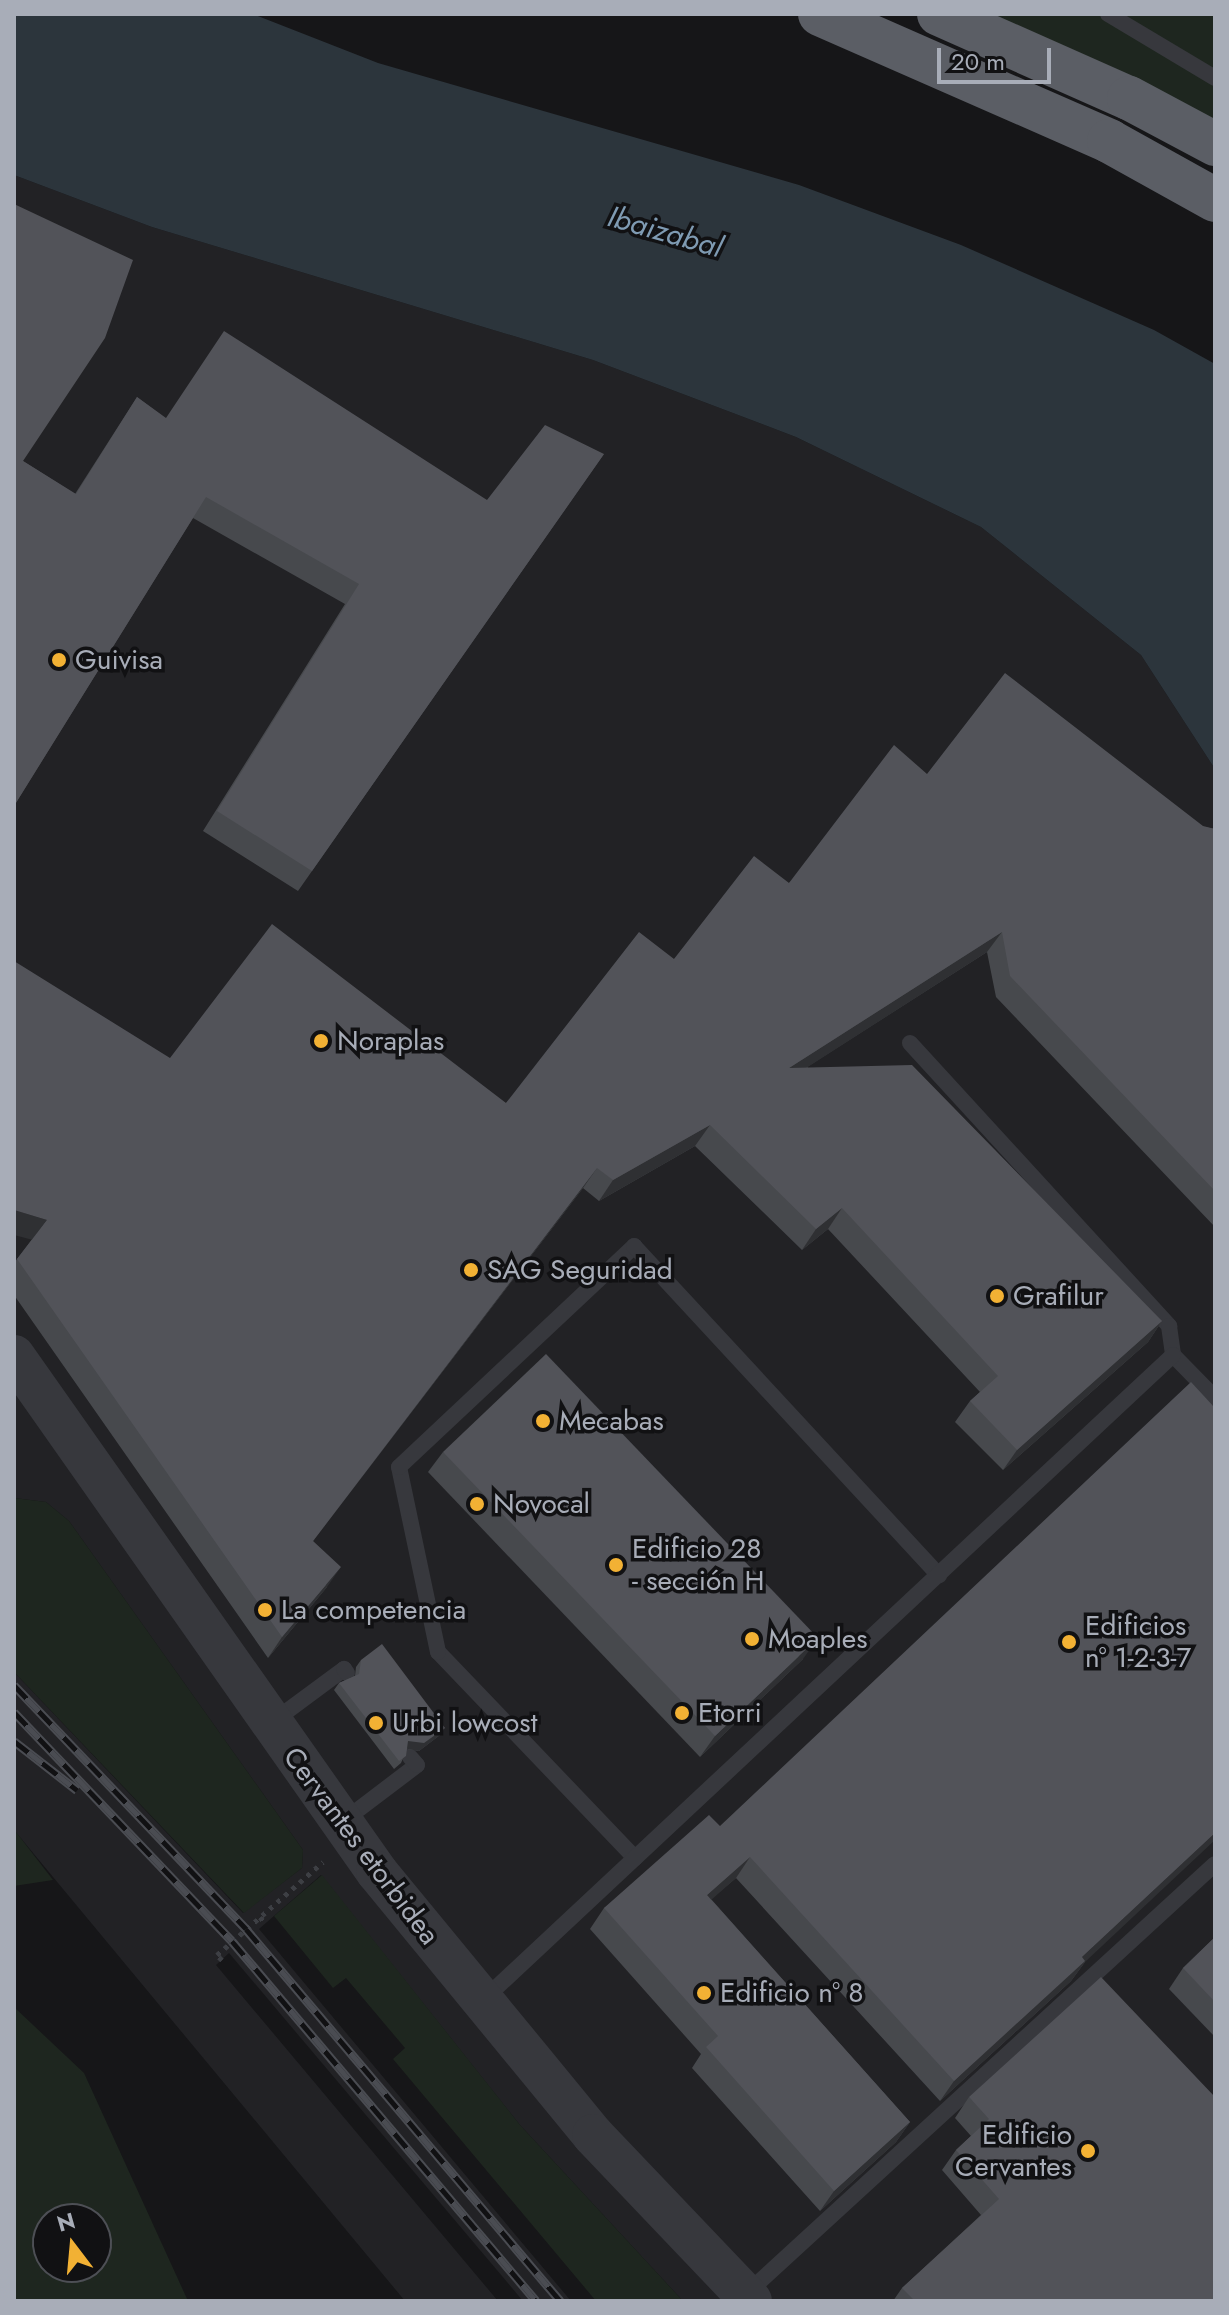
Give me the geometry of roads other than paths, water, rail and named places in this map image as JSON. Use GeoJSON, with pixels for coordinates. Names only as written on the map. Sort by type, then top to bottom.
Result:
{"type":"FeatureCollection","features":[{"type":"Feature","properties":{"kind":"highway"},"geometry":{"type":"LineString","coordinates":[[820,14],[1109,141],[1215,200]]}},
{"type":"Feature","properties":{"kind":"highway"},"geometry":{"type":"LineString","coordinates":[[939,14],[1129,98],[1215,144]]}},
{"type":"Feature","properties":{"kind":"street","name":"Cervantes etorbidea"},"geometry":{"type":"LineString","coordinates":[[14,1356],[346,1830],[481,2002],[593,2135],[748,2298]]}},
{"type":"Feature","properties":{"kind":"lane"},"geometry":{"type":"LineString","coordinates":[[1108,14],[1215,78]]}},
{"type":"Feature","properties":{"kind":"lane"},"geometry":{"type":"LineString","coordinates":[[910,1043],[1169,1326],[1173,1355],[1215,1398]]}},
{"type":"Feature","properties":{"kind":"lane"},"geometry":{"type":"LineString","coordinates":[[635,1858],[438,1652],[399,1467],[634,1246],[939,1575]]}},
{"type":"Feature","properties":{"kind":"lane"},"geometry":{"type":"LineString","coordinates":[[481,2002],[1173,1355]]}},
{"type":"Feature","properties":{"kind":"lane"},"geometry":{"type":"LineString","coordinates":[[270,1724],[346,1671]]}},
{"type":"Feature","properties":{"kind":"lane"},"geometry":{"type":"LineString","coordinates":[[346,1830],[417,1765],[410,1757]]}},
{"type":"Feature","properties":{"kind":"lane"},"geometry":{"type":"LineString","coordinates":[[748,2298],[1215,1864]]}},
{"type":"Feature","properties":{"kind":"water","name":"Ibaizabal"},"geometry":{"type":"Polygon","coordinates":[[[14,14],[253,14],[378,63],[799,185],[961,245],[1154,330],[1215,364],[1215,769],[1141,655],[981,527],[796,437],[593,360],[152,227],[14,175],[14,14]]]}},
{"type":"Feature","properties":{"kind":"railway"},"geometry":{"type":"LineString","coordinates":[[14,1685],[246,1929],[560,2301]]}},
{"type":"Feature","properties":{"kind":"railway"},"geometry":{"type":"LineString","coordinates":[[14,1712],[232,1941],[536,2301]]}},
{"type":"Feature","properties":{"kind":"railway"},"geometry":{"type":"LineString","coordinates":[[14,1741],[77,1790]]}},
{"type":"Feature","properties":{"kind":"place","name":"Guivisa"},"geometry":{"type":"Point","coordinates":[59,660]}},
{"type":"Feature","properties":{"kind":"place","name":"Noraplas"},"geometry":{"type":"Point","coordinates":[321,1041]}},
{"type":"Feature","properties":{"kind":"place","name":"SAG Seguridad"},"geometry":{"type":"Point","coordinates":[471,1270]}},
{"type":"Feature","properties":{"kind":"place","name":"Grafilur"},"geometry":{"type":"Point","coordinates":[997,1296]}},
{"type":"Feature","properties":{"kind":"place","name":"Mecabas"},"geometry":{"type":"Point","coordinates":[543,1421]}},
{"type":"Feature","properties":{"kind":"place","name":"Novocal"},"geometry":{"type":"Point","coordinates":[477,1504]}},
{"type":"Feature","properties":{"kind":"place","name":"Edificio 28 - sección H"},"geometry":{"type":"Point","coordinates":[616,1565]}},
{"type":"Feature","properties":{"kind":"place","name":"La competencia"},"geometry":{"type":"Point","coordinates":[265,1610]}},
{"type":"Feature","properties":{"kind":"place","name":"Moaples"},"geometry":{"type":"Point","coordinates":[752,1639]}},
{"type":"Feature","properties":{"kind":"place","name":"Edificios nº 1-2-3-7"},"geometry":{"type":"Point","coordinates":[1069,1642]}},
{"type":"Feature","properties":{"kind":"place","name":"Etorri"},"geometry":{"type":"Point","coordinates":[682,1713]}},
{"type":"Feature","properties":{"kind":"place","name":"Urbi lowcost"},"geometry":{"type":"Point","coordinates":[376,1723]}},
{"type":"Feature","properties":{"kind":"place","name":"Edificio nº 8"},"geometry":{"type":"Point","coordinates":[704,1993]}},
{"type":"Feature","properties":{"kind":"place","name":"Edificio Cervantes"},"geometry":{"type":"Point","coordinates":[1088,2151]}}]}
